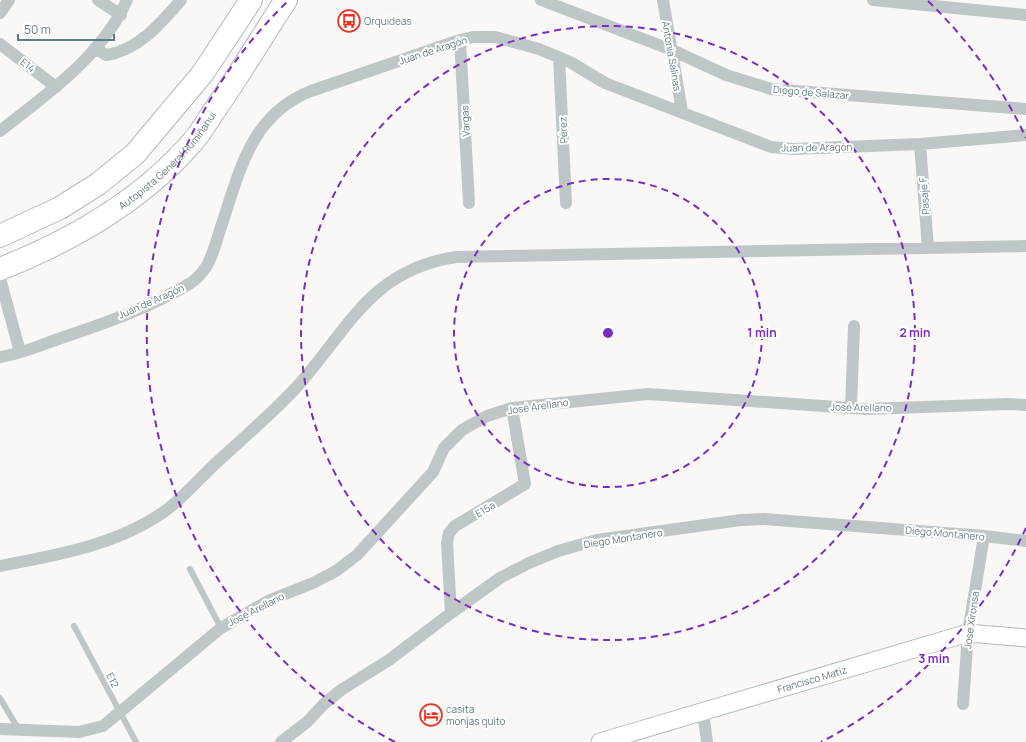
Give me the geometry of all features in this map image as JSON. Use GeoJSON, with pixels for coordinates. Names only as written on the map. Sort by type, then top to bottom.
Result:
{"type":"FeatureCollection","features":[{"type":"Feature","properties":{"kind":"highway"},"geometry":{"type":"LineString","coordinates":[[0,236],[60,208],[98,184],[135,154],[203,73],[252,0]]}},
{"type":"Feature","properties":{"kind":"highway","name":"Autopista General Rumiñahui"},"geometry":{"type":"LineString","coordinates":[[0,275],[72,237],[96,222],[128,201],[163,173],[190,146],[228,92],[286,0]]}},
{"type":"Feature","properties":{"kind":"street"},"geometry":{"type":"LineString","coordinates":[[0,13],[9,0]]}},
{"type":"Feature","properties":{"kind":"street"},"geometry":{"type":"LineString","coordinates":[[98,0],[121,14]]}},
{"type":"Feature","properties":{"kind":"street"},"geometry":{"type":"LineString","coordinates":[[0,131],[56,87],[95,48],[121,14],[127,0]]}},
{"type":"Feature","properties":{"kind":"street"},"geometry":{"type":"LineString","coordinates":[[95,48],[106,55],[120,53],[148,35],[181,0]]}},
{"type":"Feature","properties":{"kind":"street","name":"Diego de Salazar"},"geometry":{"type":"LineString","coordinates":[[541,0],[672,50],[726,75],[771,89],[1026,109]]}},
{"type":"Feature","properties":{"kind":"street","name":"Antonia Salinas"},"geometry":{"type":"LineString","coordinates":[[663,0],[682,111]]}},
{"type":"Feature","properties":{"kind":"street"},"geometry":{"type":"LineString","coordinates":[[873,0],[1026,16]]}},
{"type":"Feature","properties":{"kind":"street","name":"Juan de Aragón"},"geometry":{"type":"LineString","coordinates":[[0,357],[80,332],[144,306],[191,283],[199,276],[211,258],[233,190],[257,134],[270,116],[288,101],[310,91],[460,40],[481,37],[503,38],[559,57],[605,83],[682,111],[766,145],[781,148],[920,144],[1026,135]]}},
{"type":"Feature","properties":{"kind":"street","name":"Vargas"},"geometry":{"type":"LineString","coordinates":[[460,40],[469,203]]}},
{"type":"Feature","properties":{"kind":"street","name":"E14"},"geometry":{"type":"LineString","coordinates":[[0,44],[56,87]]}},
{"type":"Feature","properties":{"kind":"street","name":"Pérez"},"geometry":{"type":"LineString","coordinates":[[559,57],[566,203]]}},
{"type":"Feature","properties":{"kind":"street","name":"Pasaje F"},"geometry":{"type":"LineString","coordinates":[[920,144],[928,248]]}},
{"type":"Feature","properties":{"kind":"street"},"geometry":{"type":"LineString","coordinates":[[0,566],[69,552],[97,544],[128,533],[167,510],[293,391],[334,342],[354,315],[374,294],[416,266],[456,257],[1026,246]]}},
{"type":"Feature","properties":{"kind":"street"},"geometry":{"type":"LineString","coordinates":[[0,275],[20,352]]}},
{"type":"Feature","properties":{"kind":"street"},"geometry":{"type":"LineString","coordinates":[[851,408],[854,326]]}},
{"type":"Feature","properties":{"kind":"street","name":"José Arellano"},"geometry":{"type":"LineString","coordinates":[[0,729],[79,732],[103,726],[221,628],[270,600],[313,583],[336,571],[357,555],[433,472],[444,448],[462,430],[487,416],[512,408],[648,394],[851,408],[1008,404],[1026,405]]}},
{"type":"Feature","properties":{"kind":"street","name":"E15a"},"geometry":{"type":"LineString","coordinates":[[451,613],[447,543],[449,533],[455,526],[525,484],[512,408]]}},
{"type":"Feature","properties":{"kind":"street","name":"Diego Montanero"},"geometry":{"type":"LineString","coordinates":[[285,741],[341,690],[389,660],[500,578],[528,563],[558,551],[605,539],[741,520],[764,519],[984,536],[1026,541]]}},
{"type":"Feature","properties":{"kind":"street","name":"Jose Xironsa"},"geometry":{"type":"LineString","coordinates":[[963,704],[968,633],[984,536]]}},
{"type":"Feature","properties":{"kind":"street","name":"Francisco Matiz"},"geometry":{"type":"LineString","coordinates":[[600,742],[968,633],[1026,638]]}},
{"type":"Feature","properties":{"kind":"street"},"geometry":{"type":"LineString","coordinates":[[703,712],[707,742]]}},
{"type":"Feature","properties":{"kind":"lane"},"geometry":{"type":"LineString","coordinates":[[190,569],[221,628]]}},
{"type":"Feature","properties":{"kind":"lane","name":"E12"},"geometry":{"type":"LineString","coordinates":[[74,626],[119,714],[136,742]]}},
{"type":"Feature","properties":{"kind":"lane"},"geometry":{"type":"LineString","coordinates":[[0,698],[19,730]]}},
{"type":"Feature","properties":{"kind":"place","name":"Orquideas"},"geometry":{"type":"Point","coordinates":[349,21]}},
{"type":"Feature","properties":{"kind":"place","name":"casita monjas quito"},"geometry":{"type":"Point","coordinates":[431,715]}}]}
